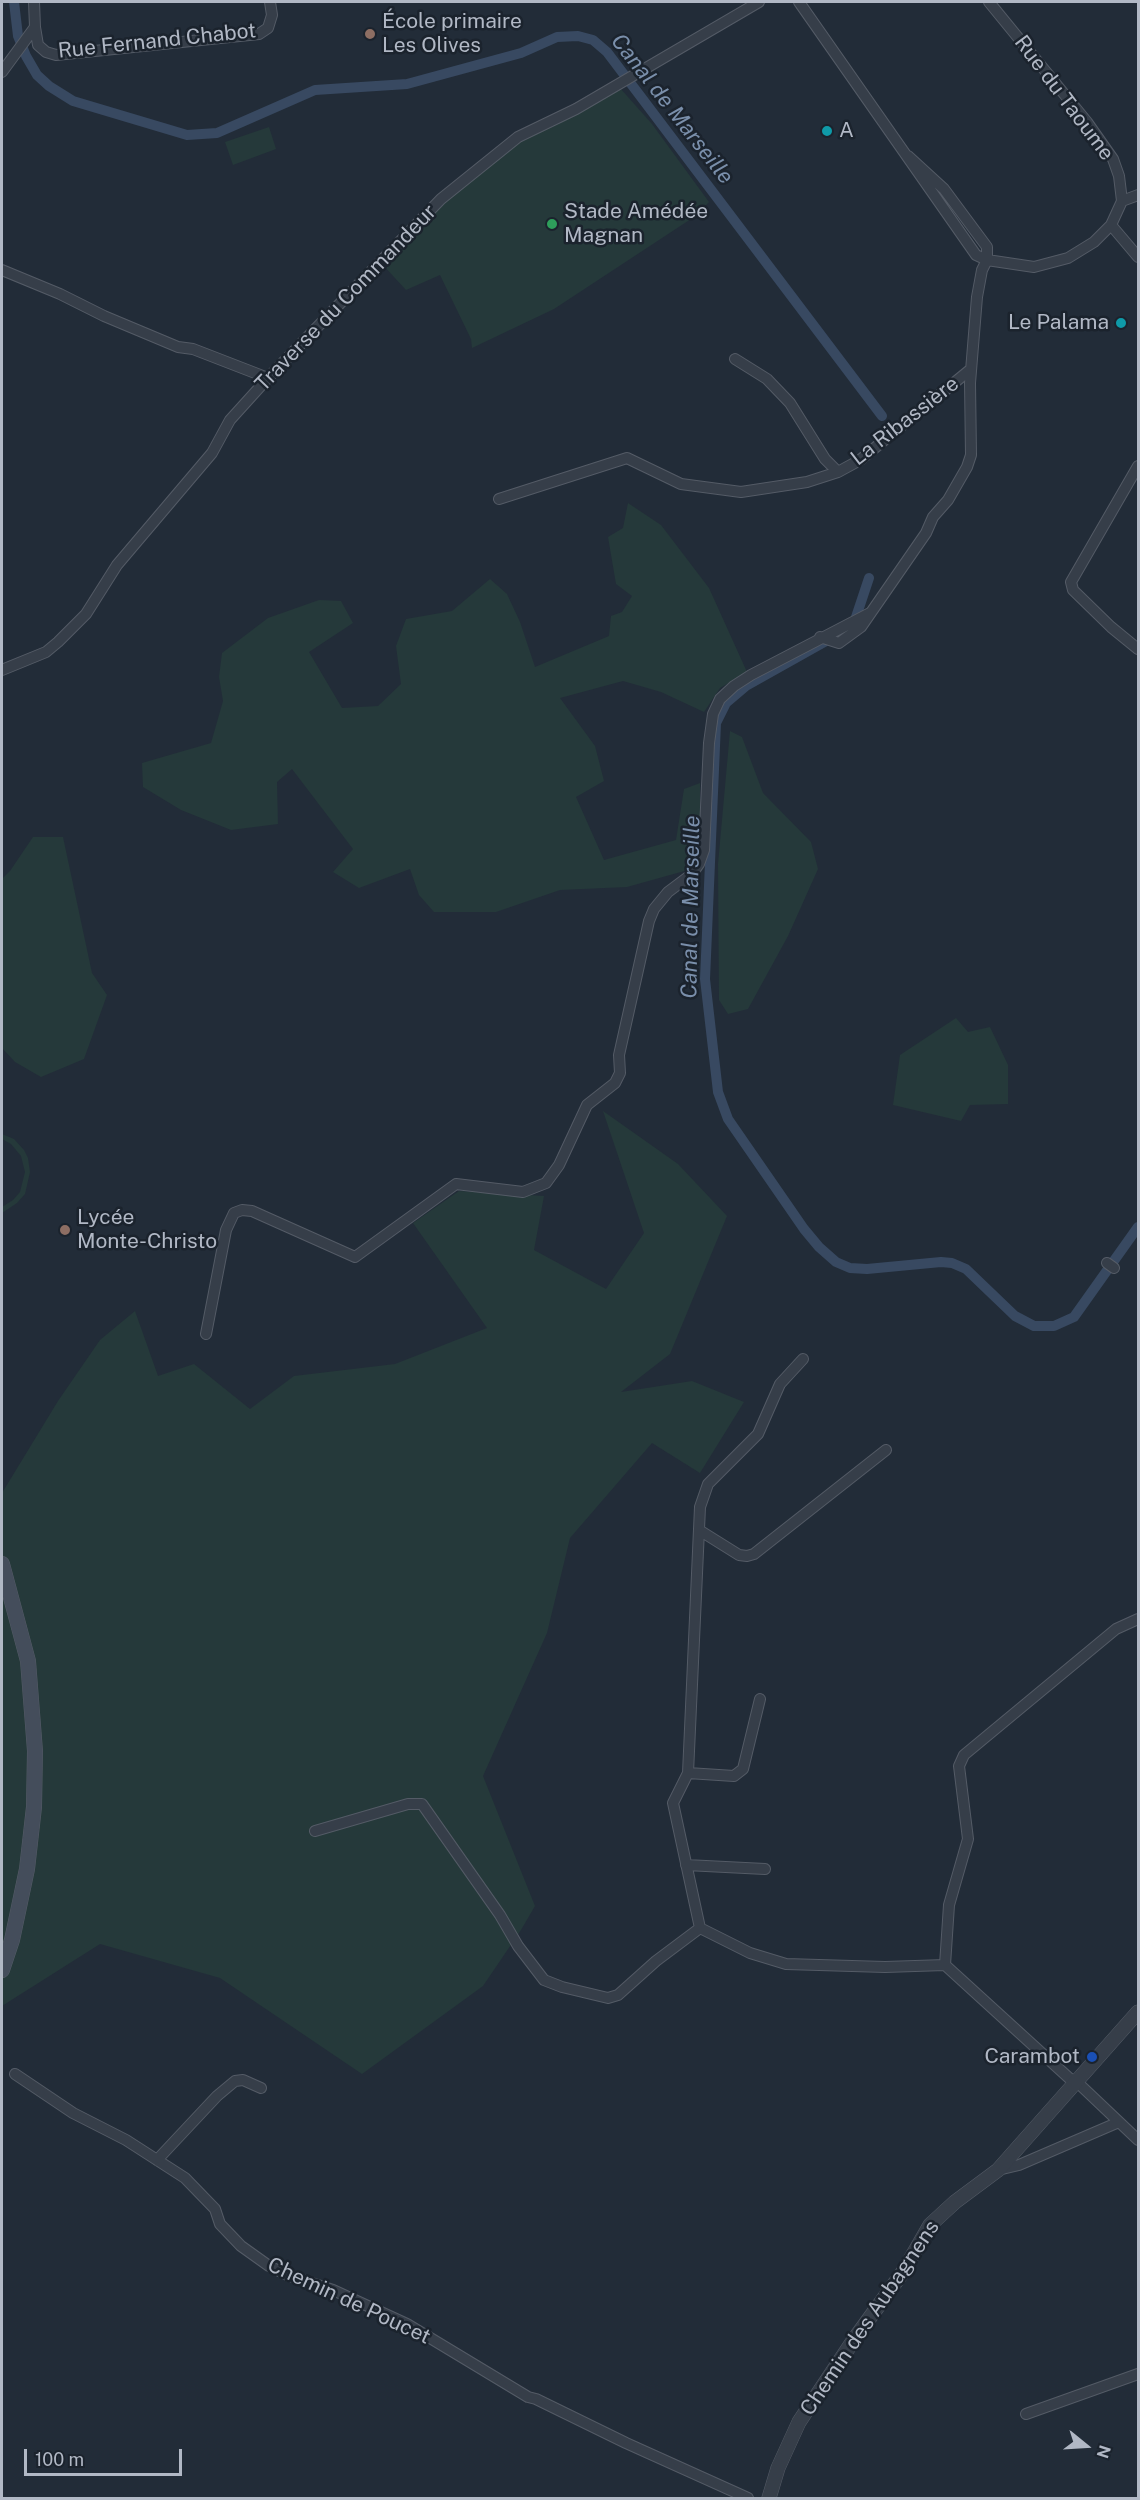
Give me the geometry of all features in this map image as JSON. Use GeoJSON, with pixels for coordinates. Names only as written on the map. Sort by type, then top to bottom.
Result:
{"type":"FeatureCollection","features":[{"type":"Feature","properties":{"kind":"main road"},"geometry":{"type":"LineString","coordinates":[[2,1564],[28,1661],[34,1751],[34,1807],[27,1869],[12,1940],[2,1970]]}},
{"type":"Feature","properties":{"kind":"street"},"geometry":{"type":"LineString","coordinates":[[2,72],[35,27],[34,2]]}},
{"type":"Feature","properties":{"kind":"street","name":"Rue Fernand Chabot"},"geometry":{"type":"LineString","coordinates":[[35,27],[38,45],[46,52],[56,55],[259,34],[268,28],[272,15],[270,2]]}},
{"type":"Feature","properties":{"kind":"street","name":"Traverse du Commandeur"},"geometry":{"type":"LineString","coordinates":[[2,670],[46,652],[86,614],[117,565],[202,465],[231,420],[268,378],[441,199],[518,137],[576,109],[759,2]]}},
{"type":"Feature","properties":{"kind":"street"},"geometry":{"type":"LineString","coordinates":[[799,2],[976,255],[987,260],[1034,267],[1068,258],[1094,242],[1111,225],[1122,201],[1138,195]]}},
{"type":"Feature","properties":{"kind":"street","name":"Rue du Taoume"},"geometry":{"type":"LineString","coordinates":[[989,2],[1087,122],[1108,152],[1119,176],[1122,201]]}},
{"type":"Feature","properties":{"kind":"street"},"geometry":{"type":"LineString","coordinates":[[1111,225],[1138,256]]}},
{"type":"Feature","properties":{"kind":"street"},"geometry":{"type":"LineString","coordinates":[[828,640],[839,643],[855,633],[862,617],[926,533],[933,517],[948,500],[967,467],[970,455],[971,369],[977,297],[982,270],[987,260]]}},
{"type":"Feature","properties":{"kind":"street"},"geometry":{"type":"LineString","coordinates":[[2,270],[157,338],[268,378]]}},
{"type":"Feature","properties":{"kind":"street","name":"La Ribassière"},"geometry":{"type":"LineString","coordinates":[[735,358],[767,379],[790,403],[825,459],[838,472]]}},
{"type":"Feature","properties":{"kind":"street","name":"La Ribassière"},"geometry":{"type":"LineString","coordinates":[[499,499],[627,458],[681,484],[741,492],[807,482],[838,472],[861,460],[971,369]]}},
{"type":"Feature","properties":{"kind":"street"},"geometry":{"type":"LineString","coordinates":[[1138,466],[1071,582],[1072,590],[1138,649]]}},
{"type":"Feature","properties":{"kind":"street"},"geometry":{"type":"LineString","coordinates":[[206,1334],[226,1230],[234,1213],[242,1210],[252,1211],[355,1257],[456,1184],[523,1192],[546,1183],[559,1165],[587,1105],[615,1083],[620,1073],[619,1055],[654,909],[668,892],[692,874],[702,857],[709,742],[713,714],[720,699],[734,686],[828,640],[862,617]]}},
{"type":"Feature","properties":{"kind":"street"},"geometry":{"type":"LineString","coordinates":[[700,1928],[673,1803],[688,1773],[699,1530],[703,1496],[708,1484],[758,1434],[780,1384],[803,1359]]}},
{"type":"Feature","properties":{"kind":"street"},"geometry":{"type":"LineString","coordinates":[[699,1530],[739,1555],[754,1554],[886,1450]]}},
{"type":"Feature","properties":{"kind":"street"},"geometry":{"type":"LineString","coordinates":[[945,1965],[949,1905],[968,1839],[959,1766],[964,1755],[1116,1629],[1138,1619]]}},
{"type":"Feature","properties":{"kind":"street"},"geometry":{"type":"LineString","coordinates":[[688,1773],[734,1776],[743,1769],[760,1699]]}},
{"type":"Feature","properties":{"kind":"street"},"geometry":{"type":"LineString","coordinates":[[315,1831],[408,1804],[422,1804],[487,1896],[524,1955],[544,1980],[562,1987],[613,1998],[656,1961],[700,1928]]}},
{"type":"Feature","properties":{"kind":"street"},"geometry":{"type":"LineString","coordinates":[[686,1865],[765,1869]]}},
{"type":"Feature","properties":{"kind":"street"},"geometry":{"type":"LineString","coordinates":[[700,1928],[750,1953],[786,1964],[885,1967],[945,1965],[1069,2078],[1077,2082],[1138,2140]]}},
{"type":"Feature","properties":{"kind":"street","name":"Chemin des Aubagnens"},"geometry":{"type":"LineString","coordinates":[[769,2499],[778,2468],[799,2422],[855,2338],[903,2272],[930,2224],[998,2170],[1138,2012]]}},
{"type":"Feature","properties":{"kind":"street","name":"Chemin de Poucet"},"geometry":{"type":"LineString","coordinates":[[15,2074],[73,2113],[126,2140],[185,2178],[215,2209],[220,2224],[241,2246],[269,2266],[286,2275],[333,2290],[406,2324],[528,2397],[748,2499]]}},
{"type":"Feature","properties":{"kind":"street"},"geometry":{"type":"LineString","coordinates":[[157,2160],[217,2096],[235,2081],[243,2080],[261,2088]]}},
{"type":"Feature","properties":{"kind":"street"},"geometry":{"type":"LineString","coordinates":[[998,2170],[1019,2165],[1119,2122]]}},
{"type":"Feature","properties":{"kind":"street"},"geometry":{"type":"LineString","coordinates":[[1026,2414],[1138,2374]]}},
{"type":"Feature","properties":{"kind":"green space","name":"Stade Amédée Magnan"},"geometry":{"type":"Polygon","coordinates":[[[620,88],[652,124],[709,202],[694,217],[554,309],[472,348],[471,339],[440,275],[406,290],[382,264],[413,230],[495,160],[524,139],[620,88]]]}},
{"type":"Feature","properties":{"kind":"green space"},"geometry":{"type":"Polygon","coordinates":[[[269,127],[276,149],[233,165],[225,142],[269,127]]]}},
{"type":"Feature","properties":{"kind":"green space"},"geometry":{"type":"Polygon","coordinates":[[[628,503],[661,525],[709,588],[747,672],[720,688],[704,712],[661,692],[623,681],[560,698],[595,746],[604,781],[576,797],[604,860],[676,840],[684,789],[700,783],[700,846],[696,860],[688,870],[627,887],[560,890],[496,912],[434,912],[419,895],[410,869],[359,888],[333,872],[353,849],[292,769],[277,782],[278,824],[231,830],[181,810],[143,787],[142,763],[211,743],[223,701],[219,677],[222,653],[268,618],[319,600],[341,601],[353,623],[309,652],[342,708],[378,706],[401,684],[396,646],[406,619],[452,611],[490,579],[507,594],[520,622],[535,667],[609,636],[611,616],[622,612],[632,596],[616,584],[608,537],[623,528],[628,503]]]}},
{"type":"Feature","properties":{"kind":"green space"},"geometry":{"type":"Polygon","coordinates":[[[730,731],[742,737],[763,793],[811,842],[818,869],[788,936],[748,1009],[728,1014],[719,1000],[718,864],[730,731]]]}},
{"type":"Feature","properties":{"kind":"green space"},"geometry":{"type":"Polygon","coordinates":[[[33,837],[63,837],[92,973],[107,995],[84,1059],[41,1077],[15,1062],[2,1048],[2,879],[33,837]]]}},
{"type":"Feature","properties":{"kind":"green space"},"geometry":{"type":"Polygon","coordinates":[[[956,1018],[968,1032],[990,1027],[1008,1065],[1008,1104],[970,1105],[961,1121],[893,1105],[900,1055],[956,1018]]]}},
{"type":"Feature","properties":{"kind":"green space"},"geometry":{"type":"Polygon","coordinates":[[[603,1111],[678,1164],[727,1216],[670,1354],[621,1392],[692,1381],[744,1402],[700,1473],[652,1443],[570,1538],[547,1633],[483,1776],[535,1906],[521,1930],[483,1986],[362,2074],[220,1978],[100,1944],[2,2006],[2,1493],[58,1401],[100,1340],[135,1311],[158,1376],[194,1364],[250,1409],[294,1376],[395,1364],[487,1328],[413,1223],[459,1191],[544,1196],[534,1250],[606,1289],[644,1233],[603,1111]]]}},
{"type":"Feature","properties":{"kind":"green space"},"geometry":{"type":"Polygon","coordinates":[[[2,1134],[14,1139],[24,1150],[30,1172],[25,1194],[17,1203],[2,1213],[2,1207],[20,1192],[25,1172],[21,1156],[11,1144],[2,1139],[2,1134]]]}},
{"type":"Feature","properties":{"kind":"waterway","name":"Canal de Marseille"},"geometry":{"type":"LineString","coordinates":[[14,2],[18,36],[26,56],[37,75],[49,86],[73,101],[187,135],[217,133],[315,90],[407,84],[521,53],[557,37],[578,36],[593,40],[607,52],[882,416]]}},
{"type":"Feature","properties":{"kind":"waterway","name":"Canal de Marseille"},"geometry":{"type":"LineString","coordinates":[[869,578],[853,626],[746,686],[726,703],[716,723],[705,979],[718,1092],[728,1119],[804,1229],[836,1262],[850,1268],[867,1269],[952,1263],[966,1269],[1015,1316],[1034,1326],[1054,1326],[1074,1317],[1138,1227]]}},
{"type":"Feature","properties":{"kind":"place","name":"École primaire Les Olives"},"geometry":{"type":"Point","coordinates":[370,34]}},
{"type":"Feature","properties":{"kind":"place","name":"A"},"geometry":{"type":"Point","coordinates":[827,131]}},
{"type":"Feature","properties":{"kind":"place","name":"Stade Amédée Magnan"},"geometry":{"type":"Point","coordinates":[552,224]}},
{"type":"Feature","properties":{"kind":"place","name":"Le Palama"},"geometry":{"type":"Point","coordinates":[1121,323]}},
{"type":"Feature","properties":{"kind":"place","name":"Lycée Monte-Christo"},"geometry":{"type":"Point","coordinates":[65,1230]}},
{"type":"Feature","properties":{"kind":"place","name":"Carambot"},"geometry":{"type":"Point","coordinates":[1092,2057]}}]}
